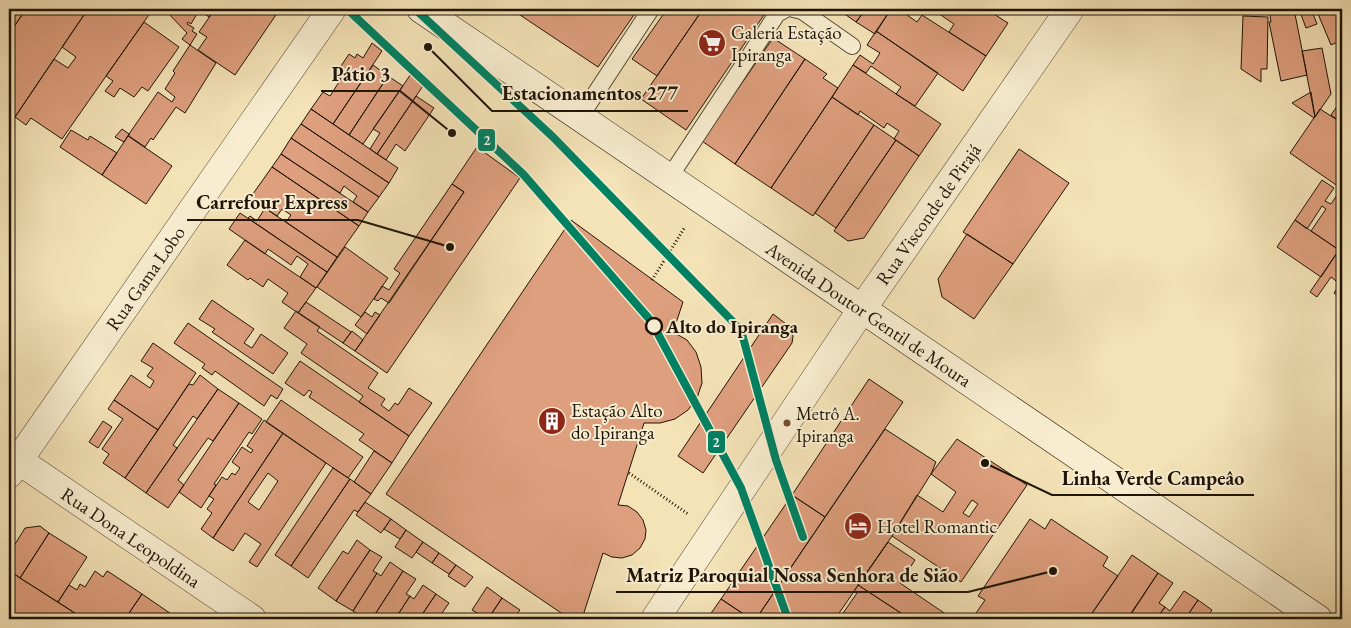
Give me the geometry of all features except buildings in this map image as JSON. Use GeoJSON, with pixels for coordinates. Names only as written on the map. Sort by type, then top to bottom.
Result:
{"type":"FeatureCollection","features":[{"type":"Feature","properties":{"kind":"street","name":"Rua Gama Lobo"},"geometry":{"type":"LineString","coordinates":[[12,463],[332,9]]}},
{"type":"Feature","properties":{"kind":"street","name":"Avenida Doutor Gentil de Moura"},"geometry":{"type":"LineString","coordinates":[[421,9],[1318,619]]}},
{"type":"Feature","properties":{"kind":"street","name":"Rua Visconde de Pirajá"},"geometry":{"type":"LineString","coordinates":[[655,619],[862,309],[1070,9]]}},
{"type":"Feature","properties":{"kind":"street","name":"Rua Dona Leopoldina"},"geometry":{"type":"LineString","coordinates":[[12,463],[252,619]]}},
{"type":"Feature","properties":{"kind":"lane"},"geometry":{"type":"LineString","coordinates":[[580,117],[651,9]]}},
{"type":"Feature","properties":{"kind":"lane"},"geometry":{"type":"LineString","coordinates":[[669,178],[776,14],[786,9]]}},
{"type":"Feature","properties":{"kind":"lane"},"geometry":{"type":"LineString","coordinates":[[793,9],[802,11],[852,46]]}},
{"type":"Feature","properties":{"kind":"path"},"geometry":{"type":"LineString","coordinates":[[652,280],[702,200]]}},
{"type":"Feature","properties":{"kind":"path"},"geometry":{"type":"LineString","coordinates":[[629,474],[714,532]]}},
{"type":"Feature","properties":{"kind":"transit line","name":"2"},"geometry":{"type":"LineString","coordinates":[[347,9],[523,174],[651,321],[741,488],[788,619]]}},
{"type":"Feature","properties":{"kind":"transit line","name":"2"},"geometry":{"type":"LineString","coordinates":[[415,9],[553,137],[741,330],[776,460],[803,537]]}},
{"type":"Feature","properties":{"kind":"place","name":"Galeria Estação Ipiranga"},"geometry":{"type":"Point","coordinates":[712,43]}},
{"type":"Feature","properties":{"kind":"place","name":"Estacionamentos 277"},"geometry":{"type":"Point","coordinates":[428,47]}},
{"type":"Feature","properties":{"kind":"place","name":"Pátio 3"},"geometry":{"type":"Point","coordinates":[452,133]}},
{"type":"Feature","properties":{"kind":"place","name":"Carrefour Express"},"geometry":{"type":"Point","coordinates":[450,247]}},
{"type":"Feature","properties":{"kind":"place","name":"Alto do Ipiranga"},"geometry":{"type":"Point","coordinates":[654,326]}},
{"type":"Feature","properties":{"kind":"place","name":"Estação Alto do Ipiranga"},"geometry":{"type":"Point","coordinates":[552,421]}},
{"type":"Feature","properties":{"kind":"place","name":"Metrô A. Ipiranga"},"geometry":{"type":"Point","coordinates":[787,423]}},
{"type":"Feature","properties":{"kind":"place","name":"Linha Verde Campeâo"},"geometry":{"type":"Point","coordinates":[985,463]}},
{"type":"Feature","properties":{"kind":"place","name":"Hotel Romantic"},"geometry":{"type":"Point","coordinates":[858,526]}},
{"type":"Feature","properties":{"kind":"place","name":"Matriz Paroquial Nossa Senhora de Sião"},"geometry":{"type":"Point","coordinates":[1053,571]}}]}
